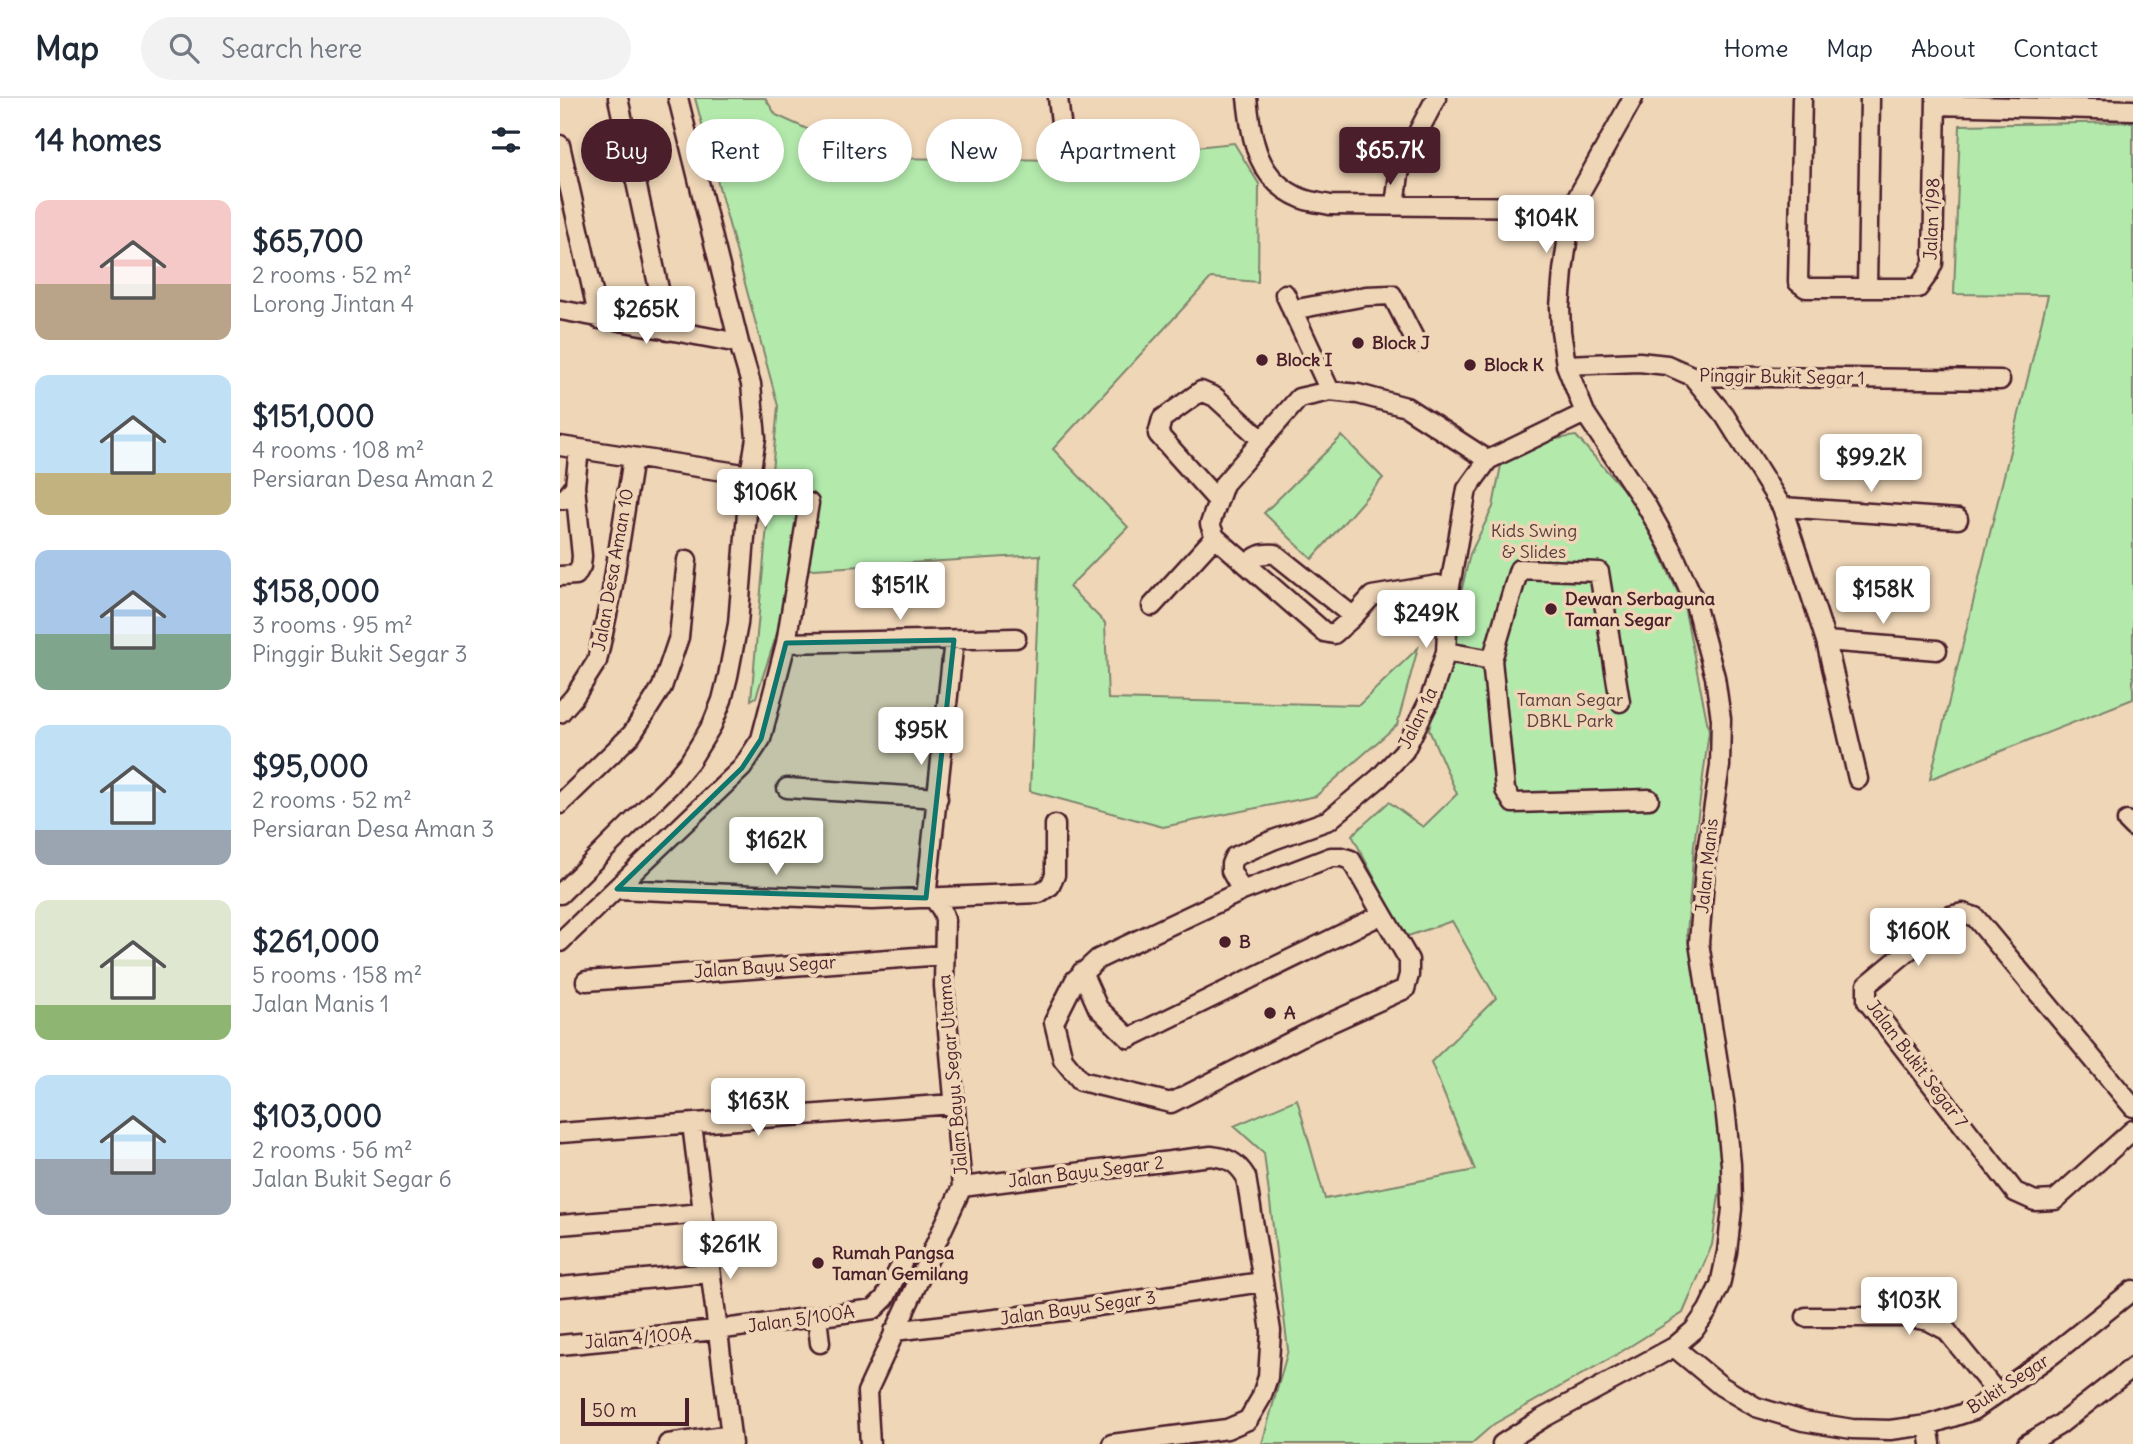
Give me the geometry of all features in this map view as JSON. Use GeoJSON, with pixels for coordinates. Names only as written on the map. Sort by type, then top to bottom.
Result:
{"type":"FeatureCollection","features":[{"type":"Feature","properties":{"kind":"street"},"geometry":{"type":"LineString","coordinates":[[618,98],[668,331]]}},
{"type":"Feature","properties":{"kind":"street"},"geometry":{"type":"LineString","coordinates":[[560,894],[670,785],[690,761],[712,725],[728,676],[738,624],[750,475],[756,438],[751,384],[678,98]]}},
{"type":"Feature","properties":{"kind":"street"},"geometry":{"type":"LineString","coordinates":[[1058,98],[1061,119]]}},
{"type":"Feature","properties":{"kind":"street"},"geometry":{"type":"LineString","coordinates":[[1247,98],[1255,151],[1265,171],[1283,188],[1303,199],[1330,205],[1572,207],[1633,98]]}},
{"type":"Feature","properties":{"kind":"street"},"geometry":{"type":"LineString","coordinates":[[1395,206],[1399,174],[1406,155],[1436,98]]}},
{"type":"Feature","properties":{"kind":"street","name":"Jalan 1/98"},"geometry":{"type":"LineString","coordinates":[[1802,98],[1798,282],[1806,288],[1918,288],[1928,274],[1933,263],[1936,101]]}},
{"type":"Feature","properties":{"kind":"street"},"geometry":{"type":"LineString","coordinates":[[1867,288],[1870,98]]}},
{"type":"Feature","properties":{"kind":"street"},"geometry":{"type":"LineString","coordinates":[[1936,101],[2096,104],[2133,110]]}},
{"type":"Feature","properties":{"kind":"street"},"geometry":{"type":"LineString","coordinates":[[560,145],[599,318]]}},
{"type":"Feature","properties":{"kind":"street","name":"Jalan Manis"},"geometry":{"type":"LineString","coordinates":[[1502,1444],[1543,1418],[1674,1347],[1694,1330],[1708,1310],[1720,1285],[1727,1252],[1731,1209],[1731,1164],[1725,1107],[1699,943],[1706,857],[1720,766],[1721,719],[1715,677],[1694,600],[1672,551],[1646,505],[1585,412],[1566,365],[1560,331],[1560,307],[1572,207]]}},
{"type":"Feature","properties":{"kind":"street"},"geometry":{"type":"LineString","coordinates":[[1330,391],[1289,302],[1392,295],[1416,342]]}},
{"type":"Feature","properties":{"kind":"street"},"geometry":{"type":"LineString","coordinates":[[560,310],[739,343]]}},
{"type":"Feature","properties":{"kind":"street","name":"Pinggir Bukit Segar 1"},"geometry":{"type":"LineString","coordinates":[[1566,365],[1639,362],[1667,365],[1692,376],[2000,380]]}},
{"type":"Feature","properties":{"kind":"street"},"geometry":{"type":"LineString","coordinates":[[1692,376],[1725,416],[1782,508],[1826,641],[1858,779]]}},
{"type":"Feature","properties":{"kind":"street"},"geometry":{"type":"LineString","coordinates":[[1218,501],[1158,434],[1162,419],[1201,391],[1214,397],[1262,440]]}},
{"type":"Feature","properties":{"kind":"street"},"geometry":{"type":"LineString","coordinates":[[1438,585],[1372,596],[1334,634],[1324,632],[1215,537],[1210,524],[1224,484],[1299,398],[1330,391],[1358,394],[1406,407],[1488,460]]}},
{"type":"Feature","properties":{"kind":"street","name":"Jalan 1a"},"geometry":{"type":"LineString","coordinates":[[1242,891],[1231,871],[1234,858],[1329,820],[1379,778],[1404,751],[1430,699],[1446,652],[1448,592],[1467,489],[1488,460],[1585,412]]}},
{"type":"Feature","properties":{"kind":"street"},"geometry":{"type":"LineString","coordinates":[[560,446],[750,475]]}},
{"type":"Feature","properties":{"kind":"street"},"geometry":{"type":"LineString","coordinates":[[560,576],[576,575],[581,566],[575,486],[579,449]]}},
{"type":"Feature","properties":{"kind":"street","name":"Jalan Desa Aman 10"},"geometry":{"type":"LineString","coordinates":[[560,713],[574,697],[597,661],[612,592],[632,458]]}},
{"type":"Feature","properties":{"kind":"street"},"geometry":{"type":"LineString","coordinates":[[560,499],[565,499],[575,486]]}},
{"type":"Feature","properties":{"kind":"street"},"geometry":{"type":"LineString","coordinates":[[560,942],[742,768],[761,739],[786,643],[809,503]]}},
{"type":"Feature","properties":{"kind":"street"},"geometry":{"type":"LineString","coordinates":[[1782,508],[1958,519]]}},
{"type":"Feature","properties":{"kind":"street"},"geometry":{"type":"LineString","coordinates":[[1152,606],[1215,537]]}},
{"type":"Feature","properties":{"kind":"street"},"geometry":{"type":"LineString","coordinates":[[1247,565],[1255,556],[1275,554],[1352,618]]}},
{"type":"Feature","properties":{"kind":"street"},"geometry":{"type":"LineString","coordinates":[[560,804],[632,734],[662,687],[679,637],[687,560]]}},
{"type":"Feature","properties":{"kind":"street"},"geometry":{"type":"LineString","coordinates":[[1620,702],[1599,572],[1519,569],[1492,660],[1505,790],[1513,803],[1649,799]]}},
{"type":"Feature","properties":{"kind":"street"},"geometry":{"type":"LineString","coordinates":[[786,643],[1016,638]]}},
{"type":"Feature","properties":{"kind":"street"},"geometry":{"type":"LineString","coordinates":[[930,898],[937,798],[954,640]]}},
{"type":"Feature","properties":{"kind":"street"},"geometry":{"type":"LineString","coordinates":[[1826,641],[1937,650]]}},
{"type":"Feature","properties":{"kind":"street"},"geometry":{"type":"LineString","coordinates":[[1446,652],[1492,660]]}},
{"type":"Feature","properties":{"kind":"street"},"geometry":{"type":"LineString","coordinates":[[787,788],[937,798]]}},
{"type":"Feature","properties":{"kind":"street"},"geometry":{"type":"LineString","coordinates":[[617,889],[872,900],[1039,893],[1051,886],[1055,875],[1055,825]]}},
{"type":"Feature","properties":{"kind":"street"},"geometry":{"type":"LineString","coordinates":[[1331,857],[1351,860],[1409,960],[1405,989],[1310,1032],[1171,1103],[1081,1081],[1063,1059],[1054,1022],[1075,980],[1098,959],[1242,891],[1331,857]]}},
{"type":"Feature","properties":{"kind":"street","name":"Jalan Bayu Segar Utama"},"geometry":{"type":"LineString","coordinates":[[870,1444],[867,1392],[962,1187],[944,986],[945,919],[942,910],[930,898]]}},
{"type":"Feature","properties":{"kind":"street","name":"Jalan Bukit Segar 7"},"geometry":{"type":"LineString","coordinates":[[2133,1107],[1975,917],[1963,914],[1950,916],[1867,985],[1867,1001],[2015,1192],[2035,1201],[2056,1200],[2133,1130]]}},
{"type":"Feature","properties":{"kind":"street"},"geometry":{"type":"LineString","coordinates":[[1082,972],[1098,1008],[1129,1038],[1381,915]]}},
{"type":"Feature","properties":{"kind":"street","name":"Jalan Bayu Segar"},"geometry":{"type":"LineString","coordinates":[[586,981],[944,955]]}},
{"type":"Feature","properties":{"kind":"street"},"geometry":{"type":"LineString","coordinates":[[560,1133],[953,1104]]}},
{"type":"Feature","properties":{"kind":"street"},"geometry":{"type":"LineString","coordinates":[[668,1444],[732,1439],[716,1331],[692,1124]]}},
{"type":"Feature","properties":{"kind":"street","name":"Jalan Bayu Segar 2"},"geometry":{"type":"LineString","coordinates":[[962,1187],[1211,1156],[1223,1157],[1238,1164],[1246,1177],[1262,1282]]}},
{"type":"Feature","properties":{"kind":"street"},"geometry":{"type":"LineString","coordinates":[[560,1225],[702,1213]]}},
{"type":"Feature","properties":{"kind":"street","name":"Jalan 5/100A"},"geometry":{"type":"LineString","coordinates":[[716,1331],[874,1308],[885,1298],[902,1264]]}},
{"type":"Feature","properties":{"kind":"street"},"geometry":{"type":"LineString","coordinates":[[560,1287],[709,1272]]}},
{"type":"Feature","properties":{"kind":"street"},"geometry":{"type":"LineString","coordinates":[[1112,1444],[1227,1429],[1248,1420],[1261,1398],[1268,1377],[1271,1331],[1262,1282]]}},
{"type":"Feature","properties":{"kind":"street","name":"Jalan Bayu Segar 3"},"geometry":{"type":"LineString","coordinates":[[894,1331],[1063,1311],[1262,1282]]}},
{"type":"Feature","properties":{"kind":"street","name":"Bukit Segar"},"geometry":{"type":"LineString","coordinates":[[1674,1347],[1721,1386],[1756,1407],[1803,1421],[1852,1429],[1890,1430],[1928,1425],[1974,1410],[2053,1354],[2133,1290]]}},
{"type":"Feature","properties":{"kind":"street"},"geometry":{"type":"LineString","coordinates":[[817,1317],[820,1343]]}},
{"type":"Feature","properties":{"kind":"street"},"geometry":{"type":"LineString","coordinates":[[1806,1317],[1907,1317],[1929,1321],[1946,1330],[1997,1393]]}},
{"type":"Feature","properties":{"kind":"street","name":"Jalan 4/100A"},"geometry":{"type":"LineString","coordinates":[[560,1345],[716,1331]]}},
{"type":"Feature","properties":{"kind":"street"},"geometry":{"type":"LineString","coordinates":[[2027,1444],[2059,1425],[2133,1367]]}},
{"type":"Feature","properties":{"kind":"street"},"geometry":{"type":"LineString","coordinates":[[1928,1425],[1931,1444]]}},
{"type":"Feature","properties":{"kind":"highlighted area"},"geometry":{"type":"Polygon","coordinates":[[[954,640],[926,898],[617,889],[742,768],[761,739],[786,643],[954,640]]]}},
{"type":"Feature","properties":{"kind":"green space"},"geometry":{"type":"Polygon","coordinates":[[[695,98],[765,98],[776,115],[798,125],[798,182],[912,182],[912,158],[926,159],[926,182],[1022,182],[1022,160],[1036,160],[1036,182],[1200,182],[1200,147],[1234,143],[1259,184],[1258,282],[1211,278],[1053,449],[1128,527],[1069,587],[1105,623],[1108,699],[1359,705],[1418,648],[1397,725],[1316,796],[1163,827],[1030,791],[1040,555],[798,570],[756,697],[751,700],[778,406],[718,182],[784,182],[784,119],[701,119],[695,98]]]}},
{"type":"Feature","properties":{"kind":"green space"},"geometry":{"type":"Polygon","coordinates":[[[2133,122],[2133,699],[1930,779],[2048,295],[1954,294],[1960,125],[2133,122]]]}},
{"type":"Feature","properties":{"kind":"green space"},"geometry":{"type":"Polygon","coordinates":[[[1342,436],[1383,478],[1312,559],[1264,513],[1342,436]]]}},
{"type":"Feature","properties":{"kind":"green space"},"geometry":{"type":"Polygon","coordinates":[[[1576,436],[1639,507],[1684,606],[1709,731],[1694,845],[1687,934],[1726,1144],[1712,1245],[1683,1313],[1616,1355],[1494,1424],[1471,1444],[1262,1444],[1288,1350],[1264,1153],[1234,1126],[1297,1099],[1325,1199],[1475,1170],[1431,1062],[1496,998],[1452,921],[1405,937],[1352,835],[1389,802],[1423,827],[1457,794],[1429,730],[1470,554],[1493,507],[1501,465],[1537,445],[1576,436]]]}},
{"type":"Feature","properties":{"kind":"place","name":"Block J"},"geometry":{"type":"Point","coordinates":[1358,343]}},
{"type":"Feature","properties":{"kind":"place","name":"Block I"},"geometry":{"type":"Point","coordinates":[1262,360]}},
{"type":"Feature","properties":{"kind":"place","name":"Block K"},"geometry":{"type":"Point","coordinates":[1470,365]}},
{"type":"Feature","properties":{"kind":"place","name":"Dewan Serbaguna Taman Segar"},"geometry":{"type":"Point","coordinates":[1551,609]}},
{"type":"Feature","properties":{"kind":"place","name":"B"},"geometry":{"type":"Point","coordinates":[1225,942]}},
{"type":"Feature","properties":{"kind":"place","name":"A"},"geometry":{"type":"Point","coordinates":[1270,1013]}},
{"type":"Feature","properties":{"kind":"place","name":"Rumah Pangsa Taman Gemilang"},"geometry":{"type":"Point","coordinates":[818,1263]}},
{"type":"Feature","properties":{"kind":"park label","name":"Kids Swing & Slides"},"geometry":{"type":"Point","coordinates":[1534,541]}},
{"type":"Feature","properties":{"kind":"park label","name":"Taman Segar DBKL Park"},"geometry":{"type":"Point","coordinates":[1570,710]}}]}
